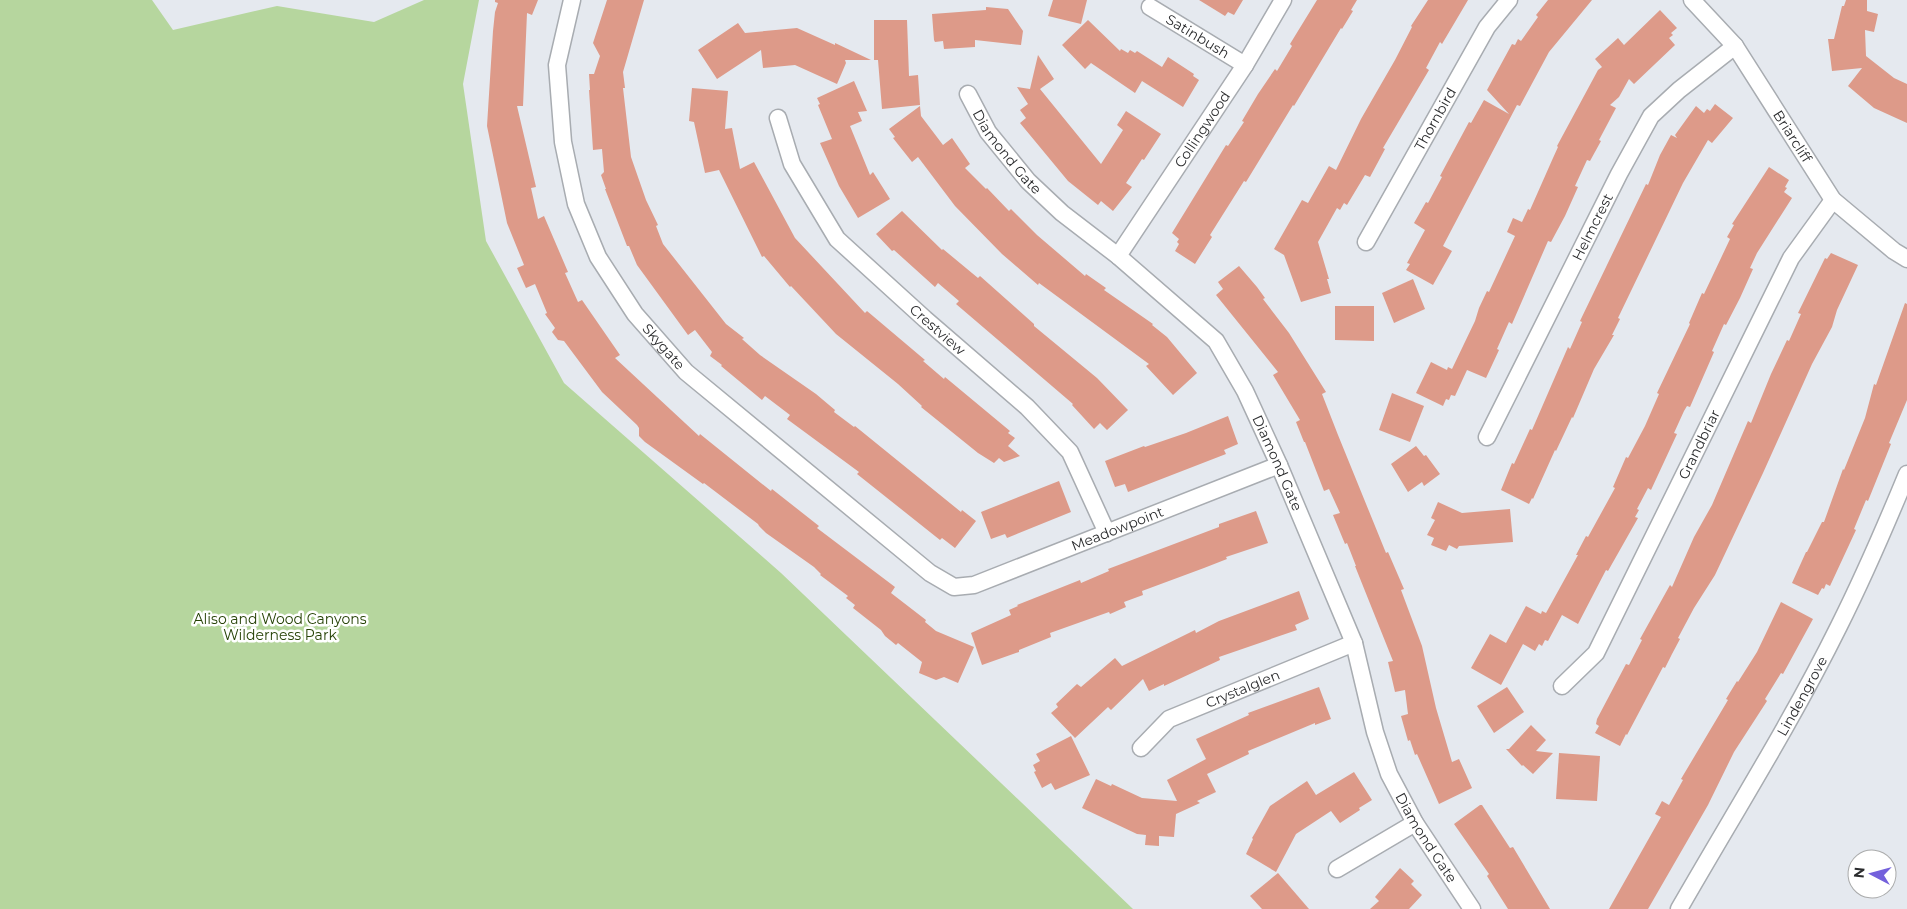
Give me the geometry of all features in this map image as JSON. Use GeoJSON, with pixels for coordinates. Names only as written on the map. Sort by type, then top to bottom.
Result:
{"type":"FeatureCollection","features":[{"type":"Feature","properties":{"kind":"street","name":"Skygate"},"geometry":{"type":"LineString","coordinates":[[572,0],[557,65],[563,142],[576,204],[603,266],[636,314],[686,372],[930,573],[954,587]]}},
{"type":"Feature","properties":{"kind":"street","name":"Collingwood"},"geometry":{"type":"LineString","coordinates":[[1118,256],[1245,65],[1284,0]]}},
{"type":"Feature","properties":{"kind":"street","name":"Thornbird"},"geometry":{"type":"LineString","coordinates":[[1366,242],[1487,27],[1509,0]]}},
{"type":"Feature","properties":{"kind":"street","name":"Briarcliff"},"geometry":{"type":"LineString","coordinates":[[1692,0],[1735,46],[1833,200],[1894,251],[1907,259]]}},
{"type":"Feature","properties":{"kind":"street","name":"Satinbush"},"geometry":{"type":"LineString","coordinates":[[1150,7],[1245,65]]}},
{"type":"Feature","properties":{"kind":"street","name":"Helmcrest"},"geometry":{"type":"LineString","coordinates":[[1487,437],[1619,174],[1651,116],[1679,90],[1735,46]]}},
{"type":"Feature","properties":{"kind":"street","name":"Diamond Gate"},"geometry":{"type":"LineString","coordinates":[[968,94],[988,132],[1028,181],[1062,213],[1118,256],[1216,341],[1245,391],[1279,465],[1354,643],[1375,732],[1389,774],[1415,823],[1472,909]]}},
{"type":"Feature","properties":{"kind":"street","name":"Crestview"},"geometry":{"type":"LineString","coordinates":[[778,118],[792,164],[837,238],[925,320],[1027,406],[1070,452],[1107,533]]}},
{"type":"Feature","properties":{"kind":"street","name":"Grandbriar"},"geometry":{"type":"LineString","coordinates":[[1562,686],[1596,653],[1791,258],[1833,200]]}},
{"type":"Feature","properties":{"kind":"street","name":"Meadowpoint"},"geometry":{"type":"LineString","coordinates":[[954,587],[974,585],[1279,465]]}},
{"type":"Feature","properties":{"kind":"street","name":"Lindengrove"},"geometry":{"type":"LineString","coordinates":[[1680,909],[1793,712],[1839,626],[1881,536],[1907,474]]}},
{"type":"Feature","properties":{"kind":"street","name":"Crystalglen"},"geometry":{"type":"LineString","coordinates":[[1141,748],[1168,719],[1354,643]]}},
{"type":"Feature","properties":{"kind":"street"},"geometry":{"type":"LineString","coordinates":[[1336,869],[1415,823]]}},
{"type":"Feature","properties":{"kind":"green space","name":"Aliso and Wood Canyons Wilderness Park"},"geometry":{"type":"Polygon","coordinates":[[[0,0],[152,0],[173,30],[277,6],[374,22],[424,0],[479,0],[463,84],[486,241],[564,383],[781,573],[1133,909],[0,909],[0,0]]]}},
{"type":"Feature","properties":{"kind":"building"},"geometry":{"type":"Polygon","coordinates":[[[495,0],[538,0],[532,15],[527,13],[523,106],[517,106],[536,187],[531,188],[538,219],[544,216],[568,272],[565,273],[578,302],[582,300],[620,355],[615,358],[699,436],[700,434],[771,491],[772,489],[819,526],[817,528],[895,587],[891,593],[926,620],[925,622],[936,631],[974,647],[958,683],[944,677],[936,680],[919,673],[922,662],[898,643],[896,645],[881,630],[853,608],[855,605],[846,598],[848,596],[820,575],[814,567],[766,533],[758,524],[704,483],[645,442],[639,436],[637,425],[602,392],[564,341],[558,340],[552,332],[555,328],[545,314],[547,313],[535,284],[526,288],[517,268],[524,265],[507,223],[487,126],[493,31],[498,3],[495,0]]]}},
{"type":"Feature","properties":{"kind":"building"},"geometry":{"type":"Polygon","coordinates":[[[607,0],[644,0],[623,72],[625,88],[623,88],[631,157],[646,200],[658,225],[656,226],[663,244],[726,324],[744,338],[742,339],[760,355],[816,394],[835,410],[834,412],[855,426],[961,512],[962,510],[976,521],[955,548],[942,538],[940,540],[857,474],[859,472],[787,419],[790,415],[765,396],[762,400],[721,366],[710,356],[712,352],[695,330],[688,335],[637,265],[629,246],[627,246],[605,189],[601,175],[604,172],[602,149],[593,150],[589,74],[594,74],[600,56],[593,43],[607,0]]]}},
{"type":"Feature","properties":{"kind":"building"},"geometry":{"type":"Polygon","coordinates":[[[1053,0],[1087,0],[1081,24],[1048,16],[1053,0]]]}},
{"type":"Feature","properties":{"kind":"building"},"geometry":{"type":"Polygon","coordinates":[[[1199,0],[1243,0],[1234,15],[1228,12],[1225,16],[1199,0]]]}},
{"type":"Feature","properties":{"kind":"building"},"geometry":{"type":"Polygon","coordinates":[[[1317,0],[1357,0],[1351,10],[1353,11],[1294,106],[1210,235],[1212,237],[1195,264],[1175,251],[1179,244],[1177,242],[1179,239],[1172,233],[1226,145],[1228,146],[1244,122],[1242,121],[1258,94],[1275,69],[1277,71],[1292,46],[1290,44],[1317,0]]]}},
{"type":"Feature","properties":{"kind":"building"},"geometry":{"type":"Polygon","coordinates":[[[1428,0],[1468,0],[1442,44],[1440,42],[1426,68],[1429,70],[1383,148],[1385,149],[1370,177],[1365,175],[1347,205],[1344,203],[1340,210],[1337,208],[1318,242],[1329,279],[1327,279],[1331,293],[1301,302],[1284,255],[1274,249],[1302,200],[1308,203],[1329,166],[1336,170],[1361,119],[1395,60],[1411,26],[1428,0]]]}},
{"type":"Feature","properties":{"kind":"building"},"geometry":{"type":"Polygon","coordinates":[[[1548,0],[1592,0],[1549,52],[1520,106],[1517,105],[1443,246],[1452,251],[1433,285],[1406,270],[1410,264],[1407,263],[1425,230],[1414,223],[1426,202],[1428,203],[1469,122],[1471,123],[1484,100],[1509,114],[1487,90],[1512,44],[1515,45],[1518,39],[1521,41],[1538,17],[1536,15],[1548,0]]]}},
{"type":"Feature","properties":{"kind":"building"},"geometry":{"type":"Polygon","coordinates":[[[1846,0],[1867,0],[1867,11],[1878,14],[1874,32],[1865,30],[1866,56],[1894,78],[1907,84],[1907,123],[1874,108],[1848,86],[1862,68],[1832,71],[1828,39],[1834,39],[1842,6],[1844,6],[1846,0]]]}},
{"type":"Feature","properties":{"kind":"building"},"geometry":{"type":"Polygon","coordinates":[[[986,7],[1008,9],[1023,31],[1021,45],[975,40],[975,47],[944,49],[943,41],[935,42],[932,14],[986,10],[986,7]]]}},
{"type":"Feature","properties":{"kind":"building"},"geometry":{"type":"Polygon","coordinates":[[[1660,10],[1677,28],[1671,33],[1673,35],[1669,38],[1675,45],[1634,84],[1629,79],[1619,97],[1610,105],[1616,108],[1590,161],[1587,160],[1575,186],[1578,187],[1565,216],[1551,242],[1548,241],[1512,324],[1509,322],[1486,378],[1467,370],[1455,396],[1451,395],[1449,400],[1446,399],[1443,406],[1416,393],[1431,362],[1447,370],[1448,367],[1452,369],[1487,291],[1489,292],[1515,236],[1507,232],[1513,218],[1522,222],[1528,209],[1530,210],[1557,146],[1598,70],[1602,67],[1595,59],[1618,38],[1624,45],[1660,10]]]}},
{"type":"Feature","properties":{"kind":"building"},"geometry":{"type":"Polygon","coordinates":[[[874,20],[907,20],[909,76],[918,75],[920,105],[882,109],[878,60],[874,60],[874,20]]]}},
{"type":"Feature","properties":{"kind":"building"},"geometry":{"type":"Polygon","coordinates":[[[1088,20],[1120,51],[1121,49],[1128,53],[1130,50],[1135,53],[1137,51],[1162,67],[1168,57],[1194,74],[1193,76],[1199,80],[1183,107],[1142,81],[1135,93],[1091,63],[1085,69],[1062,45],[1088,20]]]}},
{"type":"Feature","properties":{"kind":"building"},"geometry":{"type":"Polygon","coordinates":[[[738,23],[745,33],[797,28],[871,60],[845,60],[846,63],[837,84],[795,65],[763,68],[761,50],[717,79],[698,50],[738,23]]]}},
{"type":"Feature","properties":{"kind":"building"},"geometry":{"type":"Polygon","coordinates":[[[1038,55],[1054,79],[1040,89],[1101,164],[1123,130],[1117,125],[1126,111],[1161,134],[1126,183],[1132,187],[1113,211],[1101,201],[1098,205],[1068,181],[1020,123],[1026,118],[1020,110],[1028,104],[1017,87],[1030,89],[1038,55]]]}},
{"type":"Feature","properties":{"kind":"building"},"geometry":{"type":"Polygon","coordinates":[[[854,81],[867,111],[858,112],[862,121],[850,126],[870,175],[873,172],[890,199],[858,218],[839,186],[820,143],[832,139],[817,98],[854,81]]]}},
{"type":"Feature","properties":{"kind":"building"},"geometry":{"type":"Polygon","coordinates":[[[692,88],[728,91],[725,129],[732,128],[740,169],[754,162],[795,238],[865,313],[867,311],[925,360],[923,361],[944,379],[945,377],[1010,431],[1008,433],[1015,438],[1008,446],[1020,456],[1004,462],[999,458],[994,463],[978,453],[921,407],[898,384],[836,334],[790,287],[764,256],[762,257],[719,170],[705,173],[694,122],[689,121],[692,88]]]}},
{"type":"Feature","properties":{"kind":"building"},"geometry":{"type":"Polygon","coordinates":[[[1715,104],[1733,118],[1712,143],[1708,140],[1683,183],[1618,318],[1620,319],[1612,335],[1614,335],[1594,369],[1573,418],[1555,450],[1533,499],[1529,504],[1501,490],[1512,463],[1514,464],[1530,429],[1532,430],[1568,347],[1570,349],[1582,322],[1580,321],[1671,135],[1677,138],[1675,135],[1696,106],[1704,113],[1707,109],[1710,111],[1715,104]]]}},
{"type":"Feature","properties":{"kind":"building"},"geometry":{"type":"Polygon","coordinates":[[[920,106],[921,116],[943,145],[952,138],[970,164],[965,168],[986,189],[1085,276],[1086,274],[1106,288],[1104,290],[1153,324],[1167,337],[1197,373],[1173,395],[1146,366],[1149,364],[1039,283],[1038,285],[1002,254],[955,206],[918,157],[912,162],[893,138],[895,137],[889,129],[920,106]]]}},
{"type":"Feature","properties":{"kind":"building"},"geometry":{"type":"Polygon","coordinates":[[[1769,167],[1789,180],[1784,192],[1792,198],[1757,253],[1750,268],[1753,269],[1726,325],[1724,324],[1690,407],[1687,406],[1684,411],[1674,433],[1677,434],[1651,490],[1648,488],[1637,509],[1639,510],[1635,517],[1638,518],[1608,571],[1606,570],[1578,624],[1562,615],[1548,641],[1545,640],[1542,646],[1539,644],[1535,651],[1523,644],[1501,685],[1471,668],[1490,634],[1506,643],[1526,606],[1541,614],[1542,611],[1546,613],[1578,555],[1576,555],[1586,536],[1588,537],[1615,488],[1613,487],[1626,457],[1628,458],[1645,426],[1659,394],[1657,393],[1690,324],[1702,293],[1704,294],[1730,239],[1727,237],[1734,225],[1732,224],[1769,167]]]}},
{"type":"Feature","properties":{"kind":"building"},"geometry":{"type":"Polygon","coordinates":[[[902,211],[942,250],[978,278],[980,276],[1034,326],[1097,378],[1128,410],[1107,430],[1100,423],[1094,429],[1073,404],[956,304],[959,301],[938,283],[935,287],[894,250],[892,251],[876,234],[902,211]]]}},
{"type":"Feature","properties":{"kind":"building"},"geometry":{"type":"Polygon","coordinates":[[[1831,253],[1858,265],[1837,310],[1832,327],[1812,364],[1715,575],[1694,608],[1665,668],[1663,667],[1620,746],[1595,733],[1599,726],[1596,724],[1597,719],[1626,664],[1629,665],[1642,640],[1640,639],[1670,585],[1672,587],[1694,537],[1712,505],[1748,421],[1751,423],[1771,374],[1787,340],[1789,341],[1801,314],[1798,313],[1825,258],[1827,259],[1831,253]]]}},
{"type":"Feature","properties":{"kind":"building"},"geometry":{"type":"Polygon","coordinates":[[[1239,266],[1265,298],[1263,299],[1289,333],[1326,392],[1322,394],[1338,435],[1386,553],[1388,552],[1404,589],[1401,590],[1422,646],[1436,708],[1452,762],[1459,759],[1472,788],[1439,804],[1417,754],[1415,755],[1410,740],[1408,741],[1401,716],[1408,714],[1405,690],[1395,692],[1388,662],[1393,661],[1347,543],[1345,544],[1333,515],[1340,513],[1329,489],[1324,491],[1296,422],[1300,420],[1273,375],[1278,372],[1216,295],[1223,289],[1218,282],[1239,266]]]}},
{"type":"Feature","properties":{"kind":"building"},"geometry":{"type":"Polygon","coordinates":[[[1413,279],[1425,309],[1394,323],[1382,293],[1413,279]]]}},
{"type":"Feature","properties":{"kind":"building"},"geometry":{"type":"Polygon","coordinates":[[[1905,303],[1907,304],[1907,400],[1868,501],[1866,500],[1854,529],[1856,530],[1830,586],[1826,584],[1818,595],[1792,583],[1806,552],[1822,522],[1824,522],[1843,469],[1865,418],[1874,384],[1876,385],[1905,303]]]}},
{"type":"Feature","properties":{"kind":"building"},"geometry":{"type":"Polygon","coordinates":[[[1335,306],[1374,306],[1374,341],[1335,340],[1335,306]]]}},
{"type":"Feature","properties":{"kind":"building"},"geometry":{"type":"Polygon","coordinates":[[[1392,393],[1424,406],[1410,442],[1379,430],[1392,393]]]}},
{"type":"Feature","properties":{"kind":"building"},"geometry":{"type":"Polygon","coordinates":[[[1228,416],[1238,444],[1224,450],[1226,454],[1128,492],[1125,484],[1115,487],[1105,461],[1186,433],[1228,416]]]}},
{"type":"Feature","properties":{"kind":"building"},"geometry":{"type":"Polygon","coordinates":[[[1416,446],[1424,456],[1426,455],[1440,474],[1424,486],[1422,482],[1408,492],[1391,464],[1416,446]]]}},
{"type":"Feature","properties":{"kind":"building"},"geometry":{"type":"Polygon","coordinates":[[[1059,481],[1071,512],[1007,538],[1005,534],[991,539],[981,512],[1059,481]]]}},
{"type":"Feature","properties":{"kind":"building"},"geometry":{"type":"Polygon","coordinates":[[[1438,502],[1462,513],[1510,509],[1513,542],[1459,546],[1457,549],[1449,545],[1446,551],[1431,545],[1434,538],[1427,535],[1435,520],[1431,518],[1438,502]]]}},
{"type":"Feature","properties":{"kind":"building"},"geometry":{"type":"Polygon","coordinates":[[[1256,511],[1268,543],[1226,557],[1227,559],[1142,591],[1143,595],[1124,602],[1126,607],[1050,633],[1051,637],[1019,650],[1019,652],[982,665],[971,633],[1011,615],[1009,610],[1017,605],[1080,580],[1081,583],[1109,571],[1108,569],[1256,511]]]}},
{"type":"Feature","properties":{"kind":"building"},"geometry":{"type":"Polygon","coordinates":[[[1299,591],[1309,619],[1295,625],[1297,630],[1219,657],[1220,660],[1149,691],[1143,679],[1111,710],[1108,707],[1075,738],[1051,713],[1058,707],[1056,704],[1077,684],[1081,687],[1115,658],[1122,666],[1195,630],[1196,633],[1219,621],[1299,591]]]}},
{"type":"Feature","properties":{"kind":"building"},"geometry":{"type":"Polygon","coordinates":[[[1781,602],[1813,619],[1783,674],[1781,673],[1765,699],[1767,701],[1734,752],[1708,805],[1648,909],[1609,909],[1661,817],[1655,814],[1662,801],[1669,805],[1683,780],[1681,779],[1728,700],[1726,699],[1757,652],[1781,602]]]}},
{"type":"Feature","properties":{"kind":"building"},"geometry":{"type":"Polygon","coordinates":[[[1319,687],[1331,719],[1315,725],[1315,723],[1248,751],[1249,754],[1207,774],[1216,792],[1197,801],[1200,803],[1176,814],[1174,837],[1159,836],[1159,846],[1145,845],[1146,835],[1137,834],[1082,808],[1096,779],[1142,798],[1177,801],[1167,780],[1206,759],[1196,739],[1249,715],[1248,713],[1319,687]]]}},
{"type":"Feature","properties":{"kind":"building"},"geometry":{"type":"Polygon","coordinates":[[[1507,687],[1524,712],[1494,733],[1477,706],[1507,687]]]}},
{"type":"Feature","properties":{"kind":"building"},"geometry":{"type":"Polygon","coordinates":[[[1531,725],[1546,740],[1536,751],[1553,753],[1533,774],[1522,766],[1506,749],[1509,749],[1531,725]]]}},
{"type":"Feature","properties":{"kind":"building"},"geometry":{"type":"Polygon","coordinates":[[[1071,736],[1090,775],[1055,790],[1051,783],[1042,788],[1034,772],[1036,771],[1033,765],[1040,761],[1036,754],[1071,736]]]}},
{"type":"Feature","properties":{"kind":"building"},"geometry":{"type":"Polygon","coordinates":[[[1559,753],[1600,756],[1597,801],[1556,799],[1559,753]]]}},
{"type":"Feature","properties":{"kind":"building"},"geometry":{"type":"Polygon","coordinates":[[[1354,772],[1372,800],[1359,808],[1360,810],[1340,823],[1331,811],[1296,834],[1276,872],[1246,854],[1252,838],[1270,806],[1307,781],[1316,795],[1354,772]]]}},
{"type":"Feature","properties":{"kind":"building"},"geometry":{"type":"Polygon","coordinates":[[[1482,805],[1510,848],[1513,847],[1550,909],[1508,909],[1487,876],[1489,874],[1454,824],[1482,805]]]}},
{"type":"Feature","properties":{"kind":"building"},"geometry":{"type":"Polygon","coordinates":[[[1400,868],[1414,881],[1411,884],[1422,895],[1409,909],[1370,909],[1379,901],[1375,897],[1400,868]]]}},
{"type":"Feature","properties":{"kind":"building"},"geometry":{"type":"Polygon","coordinates":[[[1278,873],[1309,909],[1262,909],[1250,896],[1278,873]]]}}]}
